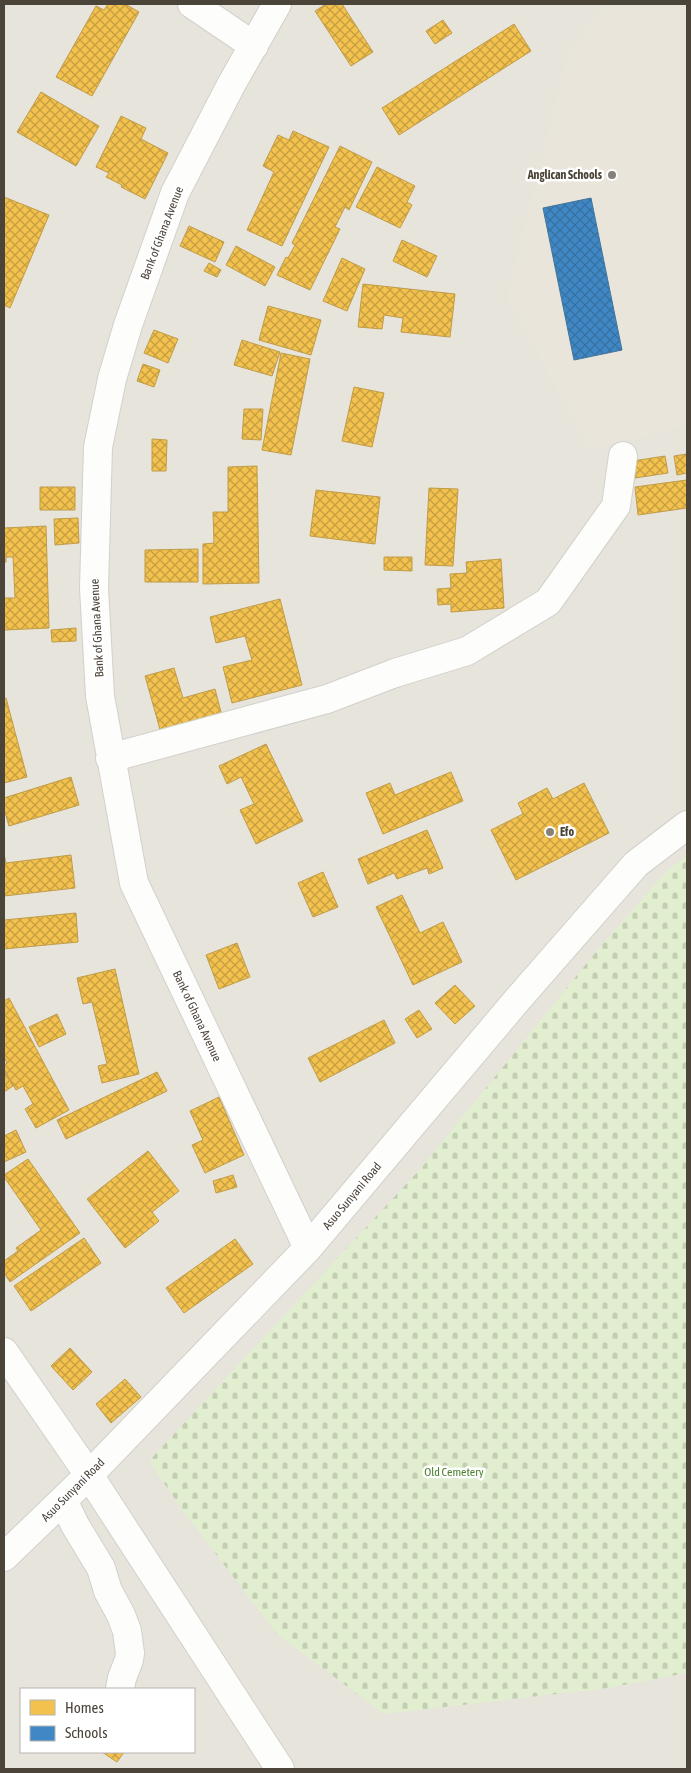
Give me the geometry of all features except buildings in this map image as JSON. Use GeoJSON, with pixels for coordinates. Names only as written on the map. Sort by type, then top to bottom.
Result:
{"type":"FeatureCollection","features":[{"type":"Feature","properties":{"kind":"street"},"geometry":{"type":"LineString","coordinates":[[192,4],[254,46]]}},
{"type":"Feature","properties":{"kind":"street","name":"Bank of Ghana Avenue"},"geometry":{"type":"LineString","coordinates":[[278,4],[231,85],[175,193],[128,325],[112,379],[98,448],[94,588],[100,696],[134,883],[308,1248]]}},
{"type":"Feature","properties":{"kind":"street"},"geometry":{"type":"LineString","coordinates":[[110,758],[327,699],[395,673],[467,651],[548,602],[616,506],[623,456]]}},
{"type":"Feature","properties":{"kind":"street","name":"Asuo Sunyani Road"},"geometry":{"type":"LineString","coordinates":[[4,1558],[89,1475],[308,1248],[518,999],[636,864],[687,825]]}},
{"type":"Feature","properties":{"kind":"street"},"geometry":{"type":"LineString","coordinates":[[4,1352],[89,1475],[280,1769]]}},
{"type":"Feature","properties":{"kind":"street"},"geometry":{"type":"LineString","coordinates":[[62,1500],[101,1568],[108,1591],[127,1631],[130,1653],[120,1688]]}},
{"type":"Feature","properties":{"kind":"shaded area"},"geometry":{"type":"Polygon","coordinates":[[[4,4],[687,4],[687,1769],[4,1769],[4,4]]]}},
{"type":"Feature","properties":{"kind":"shaded area","name":"Anglican Schools"},"geometry":{"type":"Polygon","coordinates":[[[604,4],[687,4],[687,425],[590,450],[507,297],[568,53],[604,4]]]}},
{"type":"Feature","properties":{"kind":"green space","name":"Old Cemetery"},"geometry":{"type":"Polygon","coordinates":[[[687,856],[687,1673],[608,1688],[384,1714],[277,1634],[183,1511],[149,1461],[423,1166],[599,948],[669,869],[687,856]]]}},
{"type":"Feature","properties":{"kind":"place","name":"Anglican Schools"},"geometry":{"type":"Point","coordinates":[612,175]}},
{"type":"Feature","properties":{"kind":"place","name":"Efo"},"geometry":{"type":"Point","coordinates":[550,832]}}]}
